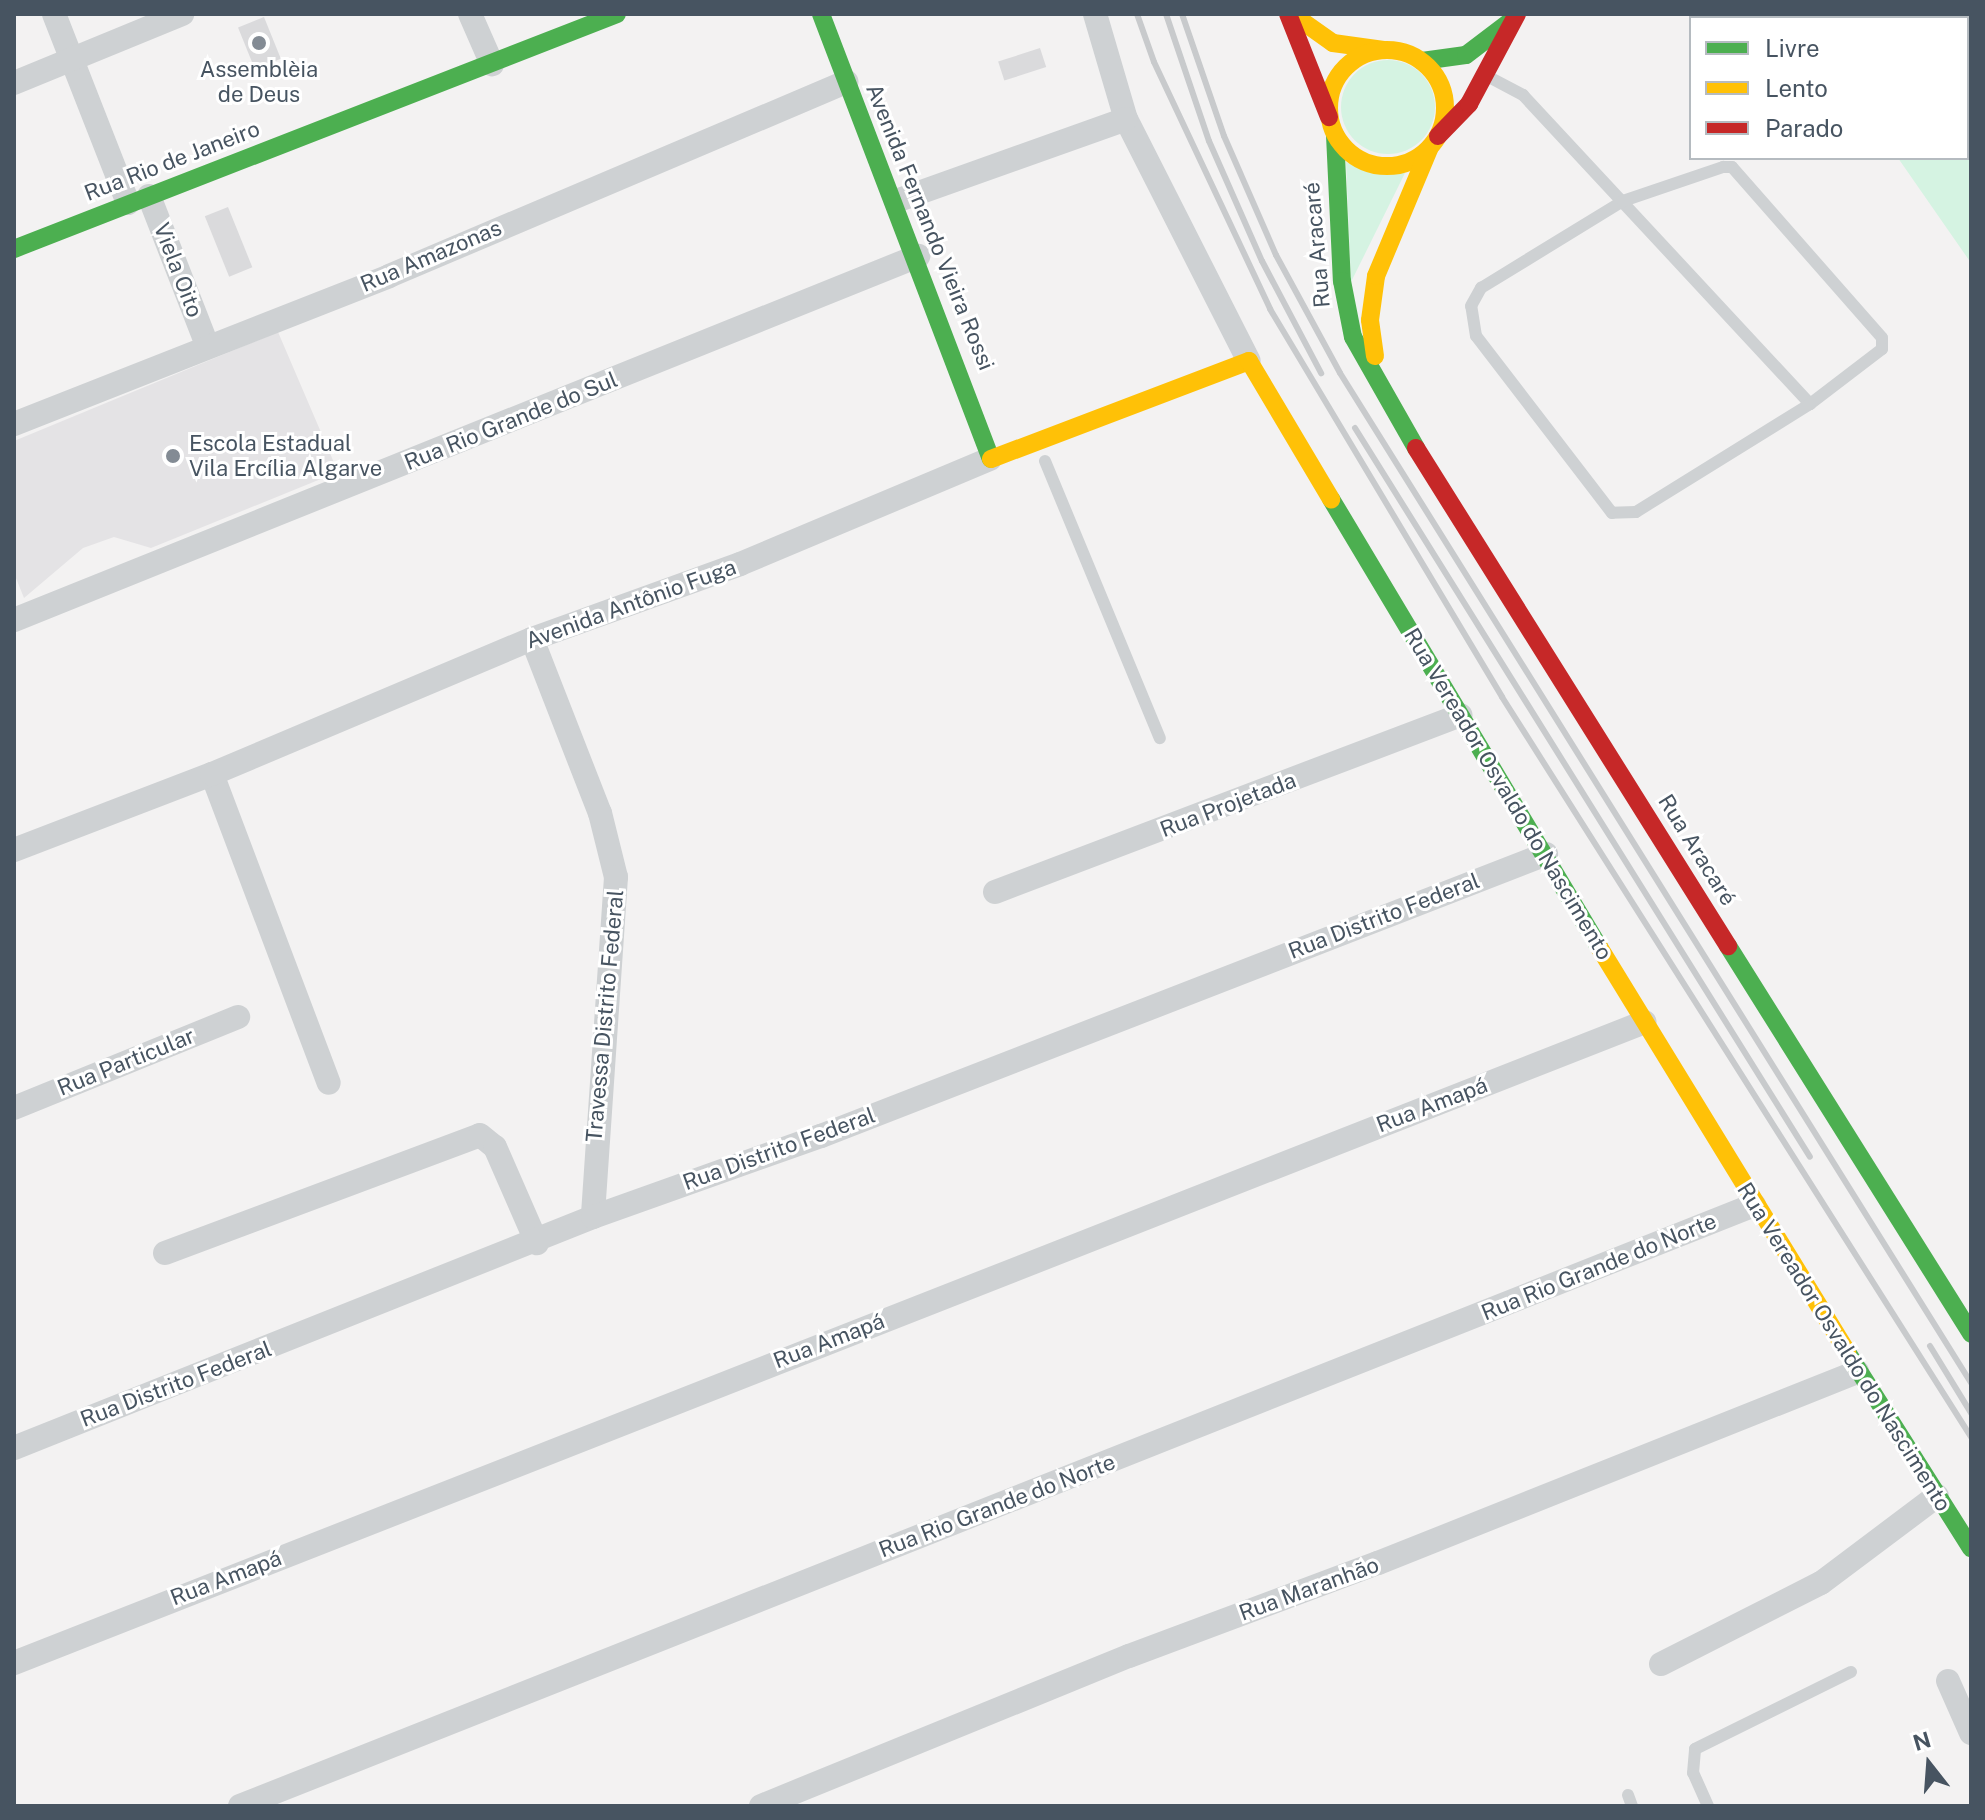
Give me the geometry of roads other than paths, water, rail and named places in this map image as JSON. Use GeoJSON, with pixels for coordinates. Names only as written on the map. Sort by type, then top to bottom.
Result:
{"type":"FeatureCollection","features":[{"type":"Feature","properties":{"kind":"street","name":"Viela Oito"},"geometry":{"type":"LineString","coordinates":[[54,14],[207,345]]}},
{"type":"Feature","properties":{"kind":"street"},"geometry":{"type":"LineString","coordinates":[[14,83],[182,14]]}},
{"type":"Feature","properties":{"kind":"street"},"geometry":{"type":"LineString","coordinates":[[470,14],[492,64]]}},
{"type":"Feature","properties":{"kind":"street","name":"Rua Rio de Janeiro"},"geometry":{"type":"LineString","coordinates":[[14,249],[617,14]]}},
{"type":"Feature","properties":{"kind":"street","name":"Avenida Fernando Vieira Rossi"},"geometry":{"type":"LineString","coordinates":[[821,14],[918,256],[990,459]]}},
{"type":"Feature","properties":{"kind":"street","name":"Rua Vereador Osvaldo do Nascimento"},"geometry":{"type":"LineString","coordinates":[[1095,14],[1126,119],[1249,361],[1754,1205],[1971,1548]]}},
{"type":"Feature","properties":{"kind":"street"},"geometry":{"type":"LineString","coordinates":[[1290,14],[1333,43],[1384,50],[1422,61],[1466,55],[1517,14]]}},
{"type":"Feature","properties":{"kind":"street"},"geometry":{"type":"LineString","coordinates":[[1290,14],[1332,126],[1353,155],[1378,166],[1396,166],[1433,143],[1453,124],[1487,76],[1517,14]]}},
{"type":"Feature","properties":{"kind":"street"},"geometry":{"type":"LineString","coordinates":[[1332,126],[1336,80],[1348,65],[1384,50]]}},
{"type":"Feature","properties":{"kind":"street"},"geometry":{"type":"LineString","coordinates":[[1422,61],[1444,96],[1433,143]]}},
{"type":"Feature","properties":{"kind":"street","name":"Rua Amazonas"},"geometry":{"type":"LineString","coordinates":[[14,424],[207,345],[389,276],[847,82]]}},
{"type":"Feature","properties":{"kind":"street"},"geometry":{"type":"LineString","coordinates":[[896,201],[1126,119]]}},
{"type":"Feature","properties":{"kind":"street","name":"Rua Aracaré"},"geometry":{"type":"LineString","coordinates":[[1332,126],[1336,235],[1347,316],[1359,353],[1971,1334]]}},
{"type":"Feature","properties":{"kind":"street","name":"Rua Aracaré"},"geometry":{"type":"LineString","coordinates":[[1383,392],[1370,320],[1374,285],[1393,225],[1433,143]]}},
{"type":"Feature","properties":{"kind":"street","name":"Rua Rio Grande do Sul"},"geometry":{"type":"LineString","coordinates":[[16,615],[918,256]]}},
{"type":"Feature","properties":{"kind":"street","name":"Avenida Antônio Fuga"},"geometry":{"type":"LineString","coordinates":[[14,850],[212,774],[532,639],[740,564],[990,459],[1040,450],[1249,361]]}},
{"type":"Feature","properties":{"kind":"street","name":"Travessa Distrito Federal"},"geometry":{"type":"LineString","coordinates":[[532,639],[600,813],[616,877],[593,1217]]}},
{"type":"Feature","properties":{"kind":"street","name":"Rua Projetada"},"geometry":{"type":"LineString","coordinates":[[995,892],[1460,715]]}},
{"type":"Feature","properties":{"kind":"street"},"geometry":{"type":"LineString","coordinates":[[212,774],[329,1083]]}},
{"type":"Feature","properties":{"kind":"street","name":"Rua Distrito Federal"},"geometry":{"type":"LineString","coordinates":[[14,1448],[537,1243],[593,1217],[821,1136],[1546,854]]}},
{"type":"Feature","properties":{"kind":"street","name":"Rua Particular"},"geometry":{"type":"LineString","coordinates":[[14,1108],[238,1017]]}},
{"type":"Feature","properties":{"kind":"street","name":"Rua Amapá"},"geometry":{"type":"LineString","coordinates":[[14,1663],[1645,1022]]}},
{"type":"Feature","properties":{"kind":"street"},"geometry":{"type":"LineString","coordinates":[[165,1253],[480,1135],[495,1147],[537,1243]]}},
{"type":"Feature","properties":{"kind":"street","name":"Rua Rio Grande do Norte"},"geometry":{"type":"LineString","coordinates":[[240,1806],[1754,1205]]}},
{"type":"Feature","properties":{"kind":"street","name":"Rua Maranhão"},"geometry":{"type":"LineString","coordinates":[[761,1806],[1129,1656],[1378,1563],[1857,1372]]}},
{"type":"Feature","properties":{"kind":"street"},"geometry":{"type":"LineString","coordinates":[[1661,1664],[1821,1583],[1937,1496]]}},
{"type":"Feature","properties":{"kind":"street"},"geometry":{"type":"LineString","coordinates":[[1948,1681],[1971,1733]]}},
{"type":"Feature","properties":{"kind":"lane"},"geometry":{"type":"LineString","coordinates":[[1487,76],[1523,95],[1810,404]]}},
{"type":"Feature","properties":{"kind":"lane"},"geometry":{"type":"LineString","coordinates":[[1732,167],[1882,338],[1882,349],[1810,404],[1636,512],[1612,513],[1476,336],[1471,306],[1481,288],[1623,201],[1732,167]]}},
{"type":"Feature","properties":{"kind":"lane"},"geometry":{"type":"LineString","coordinates":[[1040,450],[1160,738]]}},
{"type":"Feature","properties":{"kind":"lane"},"geometry":{"type":"LineString","coordinates":[[1708,1806],[1693,1773],[1695,1749],[1851,1672]]}},
{"type":"Feature","properties":{"kind":"railway"},"geometry":{"type":"LineString","coordinates":[[1137,14],[1154,62],[1270,309],[1502,697],[1971,1437]]}},
{"type":"Feature","properties":{"kind":"railway"},"geometry":{"type":"LineString","coordinates":[[1166,14],[1209,141],[1262,261],[1321,373]]}},
{"type":"Feature","properties":{"kind":"railway"},"geometry":{"type":"LineString","coordinates":[[1182,14],[1224,136],[1276,255],[1340,373],[1971,1383]]}},
{"type":"Feature","properties":{"kind":"railway"},"geometry":{"type":"LineString","coordinates":[[1355,428],[1810,1157]]}},
{"type":"Feature","properties":{"kind":"railway"},"geometry":{"type":"LineString","coordinates":[[1930,1346],[1971,1413]]}},
{"type":"Feature","properties":{"kind":"place","name":"Assemblèia de Deus"},"geometry":{"type":"Point","coordinates":[259,43]}},
{"type":"Feature","properties":{"kind":"place","name":"Escola Estadual Vila Ercília Algarve"},"geometry":{"type":"Point","coordinates":[173,456]}}]}
